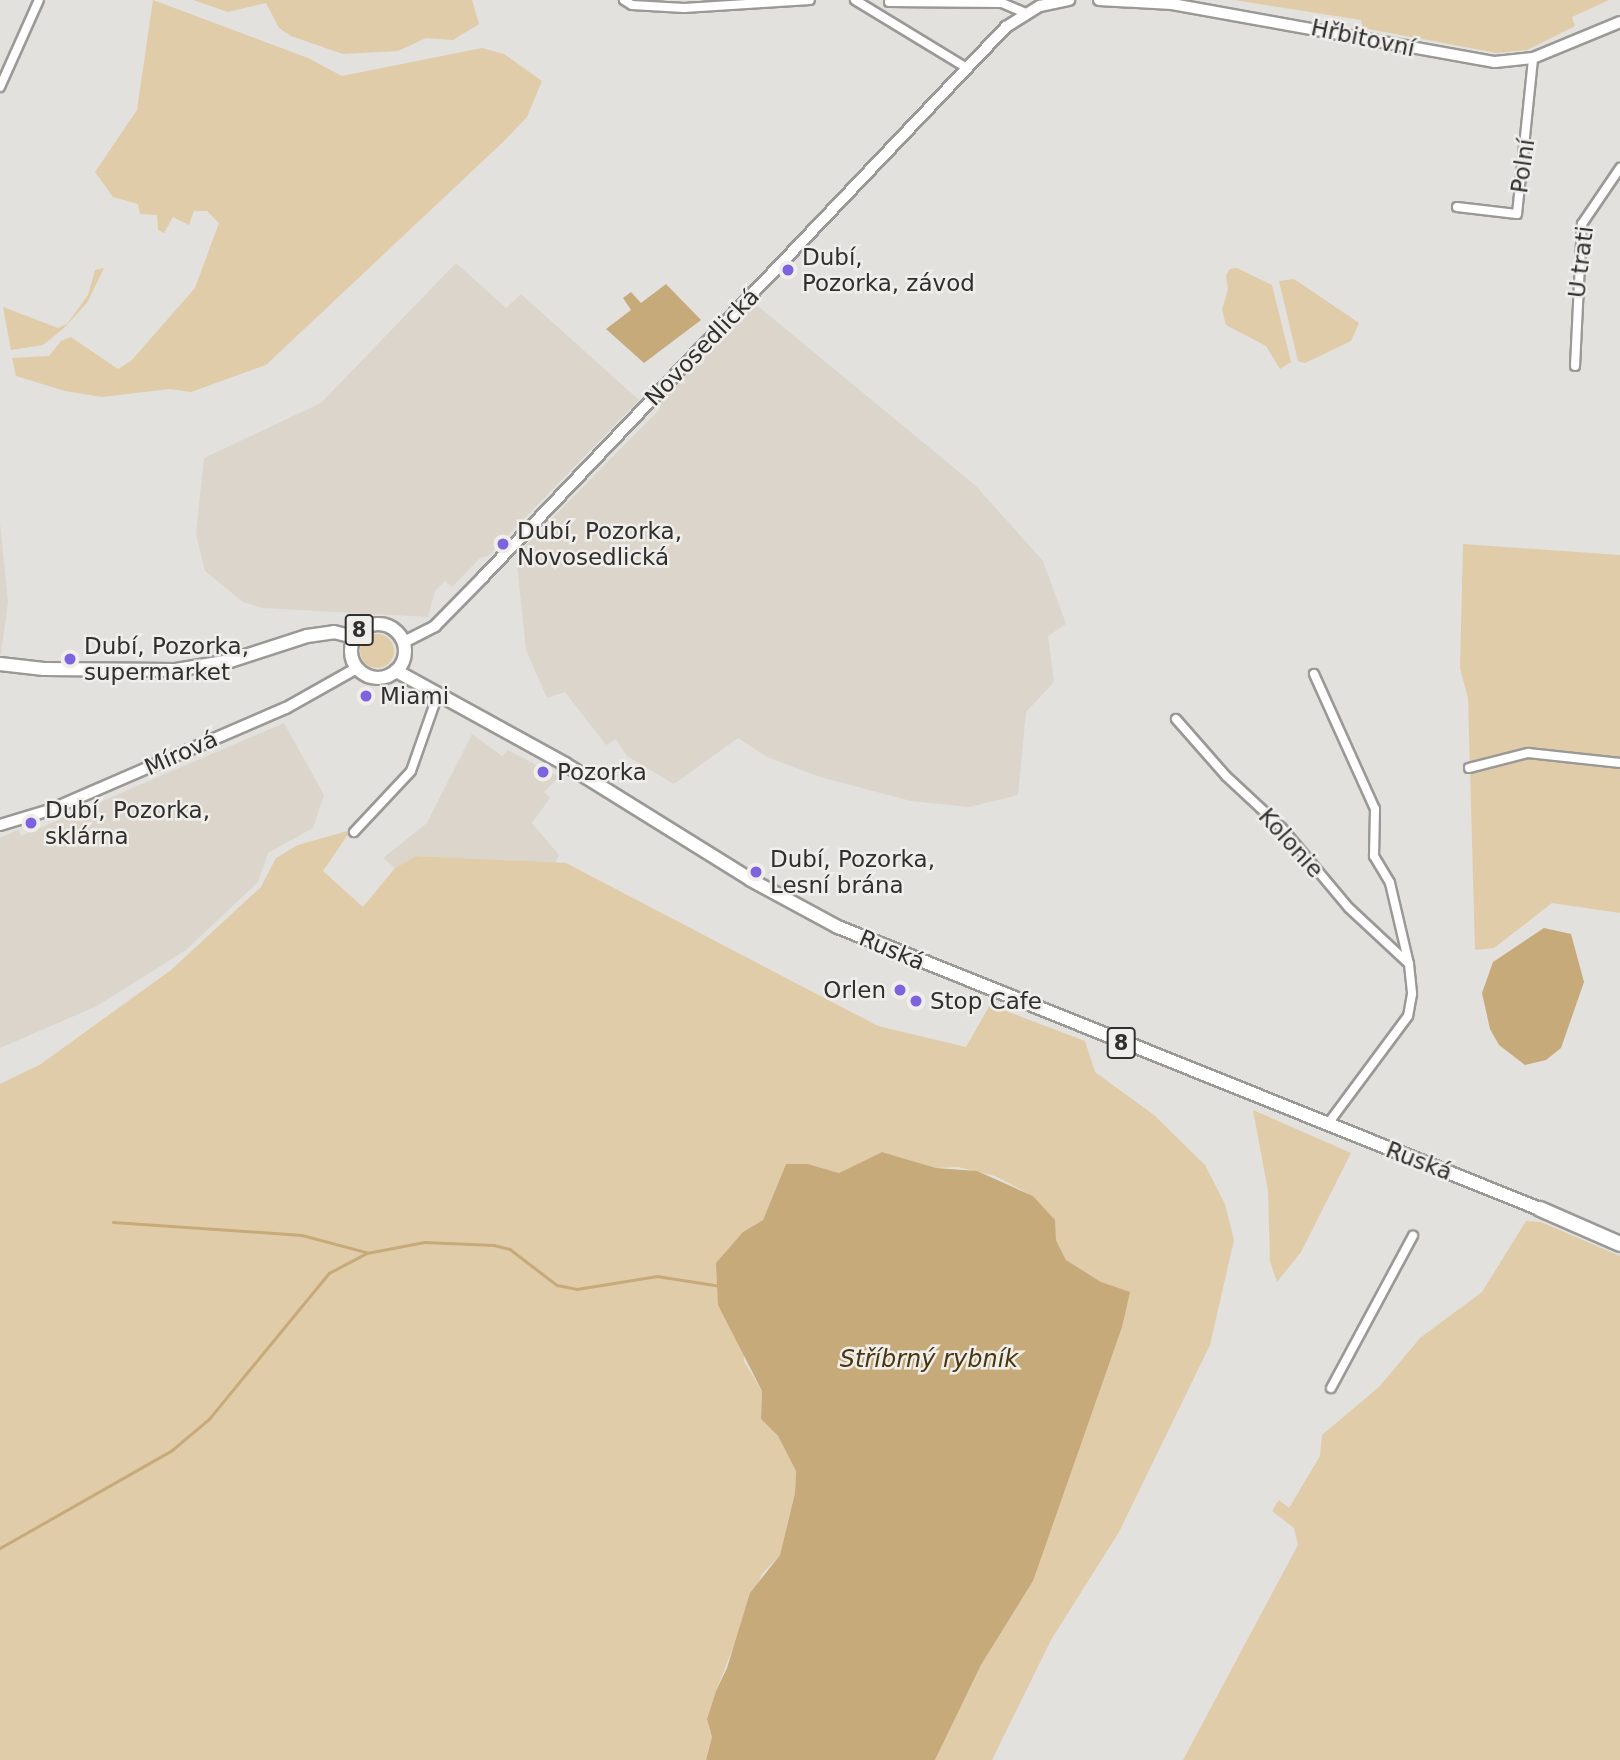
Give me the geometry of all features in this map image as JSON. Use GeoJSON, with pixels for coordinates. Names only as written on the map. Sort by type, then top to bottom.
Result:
{"type":"FeatureCollection","features":[{"type":"Feature","properties":{"kind":"highway","name":"8"},"geometry":{"type":"LineString","coordinates":[[1540,1209],[1620,1239]]}},
{"type":"Feature","properties":{"kind":"highway","name":"8"},"geometry":{"type":"LineString","coordinates":[[1540,1209],[1620,1244]]}},
{"type":"Feature","properties":{"kind":"main road","name":"8"},"geometry":{"type":"LineString","coordinates":[[385,624],[404,642],[404,657],[396,671],[373,678],[357,668],[351,652],[354,637],[367,625],[385,624]]}},
{"type":"Feature","properties":{"kind":"main road","name":"8"},"geometry":{"type":"LineString","coordinates":[[0,664],[44,669],[176,670],[222,663],[317,634],[354,637]]}},
{"type":"Feature","properties":{"kind":"main road","name":"Ruská"},"geometry":{"type":"LineString","coordinates":[[396,671],[437,697],[565,764],[716,859],[838,928],[1540,1209]]}},
{"type":"Feature","properties":{"kind":"street"},"geometry":{"type":"LineString","coordinates":[[0,87],[39,0]]}},
{"type":"Feature","properties":{"kind":"street"},"geometry":{"type":"LineString","coordinates":[[624,0],[632,5],[684,8],[810,0]]}},
{"type":"Feature","properties":{"kind":"street"},"geometry":{"type":"LineString","coordinates":[[855,0],[881,20],[967,68]]}},
{"type":"Feature","properties":{"kind":"street"},"geometry":{"type":"LineString","coordinates":[[889,2],[1002,3],[1025,13],[1069,0]]}},
{"type":"Feature","properties":{"kind":"street","name":"Hřbitovní"},"geometry":{"type":"LineString","coordinates":[[1100,0],[1171,2],[1495,62],[1533,58],[1620,22]]}},
{"type":"Feature","properties":{"kind":"street","name":"Novosedlická"},"geometry":{"type":"LineString","coordinates":[[404,642],[431,629],[468,593],[967,68],[1025,13]]}},
{"type":"Feature","properties":{"kind":"street","name":"Polní"},"geometry":{"type":"LineString","coordinates":[[1457,207],[1517,214],[1533,58]]}},
{"type":"Feature","properties":{"kind":"street","name":"U trati"},"geometry":{"type":"LineString","coordinates":[[1575,366],[1582,224],[1620,168]]}},
{"type":"Feature","properties":{"kind":"street","name":"Mírová"},"geometry":{"type":"LineString","coordinates":[[0,825],[50,810],[266,716],[327,689],[357,668]]}},
{"type":"Feature","properties":{"kind":"street"},"geometry":{"type":"LineString","coordinates":[[1314,674],[1375,809],[1374,856],[1390,883],[1409,964],[1412,994],[1408,1016],[1327,1125]]}},
{"type":"Feature","properties":{"kind":"street"},"geometry":{"type":"LineString","coordinates":[[354,832],[411,771],[437,697]]}},
{"type":"Feature","properties":{"kind":"street","name":"Kolonie"},"geometry":{"type":"LineString","coordinates":[[1176,719],[1226,776],[1282,828],[1349,908],[1409,964]]}},
{"type":"Feature","properties":{"kind":"street"},"geometry":{"type":"LineString","coordinates":[[1469,768],[1528,752],[1620,763]]}},
{"type":"Feature","properties":{"kind":"street"},"geometry":{"type":"LineString","coordinates":[[1331,1388],[1413,1236]]}},
{"type":"Feature","properties":{"kind":"shaded area"},"geometry":{"type":"Polygon","coordinates":[[[153,0],[308,58],[342,76],[482,48],[504,54],[542,81],[527,117],[503,142],[266,365],[191,392],[170,389],[102,397],[65,391],[16,376],[12,358],[49,356],[61,341],[71,337],[118,369],[131,361],[195,288],[219,223],[207,211],[194,211],[189,225],[173,217],[164,233],[158,230],[157,215],[140,214],[138,204],[113,197],[95,172],[137,110],[153,0]]]}},
{"type":"Feature","properties":{"kind":"shaded area"},"geometry":{"type":"Polygon","coordinates":[[[193,0],[472,0],[479,24],[453,40],[426,38],[398,51],[343,54],[291,36],[279,28],[266,3],[228,12],[193,0]]]}},
{"type":"Feature","properties":{"kind":"shaded area"},"geometry":{"type":"Polygon","coordinates":[[[1234,0],[1609,0],[1572,17],[1575,26],[1527,50],[1497,53],[1363,28],[1361,20],[1234,0]]]}},
{"type":"Feature","properties":{"kind":"shaded area"},"geometry":{"type":"Polygon","coordinates":[[[456,263],[506,308],[521,294],[639,400],[488,556],[480,558],[452,587],[445,581],[435,591],[428,617],[263,608],[243,602],[205,571],[196,534],[204,458],[321,403],[456,263]]]}},
{"type":"Feature","properties":{"kind":"shaded area"},"geometry":{"type":"Polygon","coordinates":[[[104,268],[87,303],[63,329],[43,345],[11,350],[3,307],[58,328],[67,324],[88,295],[95,270],[104,268]]]}},
{"type":"Feature","properties":{"kind":"shaded area"},"geometry":{"type":"Polygon","coordinates":[[[1237,268],[1272,285],[1291,362],[1280,369],[1266,346],[1226,325],[1222,310],[1228,289],[1226,275],[1230,269],[1237,268]]]}},
{"type":"Feature","properties":{"kind":"shaded area"},"geometry":{"type":"Polygon","coordinates":[[[1294,279],[1359,323],[1351,341],[1305,363],[1298,361],[1279,281],[1294,279]]]}},
{"type":"Feature","properties":{"kind":"shaded area"},"geometry":{"type":"Polygon","coordinates":[[[754,303],[976,486],[1043,561],[1066,624],[1048,636],[1054,682],[1026,712],[1018,795],[969,807],[911,801],[820,777],[767,757],[738,738],[674,784],[627,756],[616,739],[606,745],[565,692],[547,698],[526,650],[516,555],[659,410],[663,398],[694,366],[703,364],[706,354],[754,303]]]}},
{"type":"Feature","properties":{"kind":"shaded area"},"geometry":{"type":"Polygon","coordinates":[[[0,523],[8,602],[1,654],[0,654],[0,523]]]}},
{"type":"Feature","properties":{"kind":"shaded area"},"geometry":{"type":"Polygon","coordinates":[[[1463,544],[1620,555],[1620,913],[1552,903],[1494,948],[1475,950],[1468,698],[1460,668],[1463,544]]]}},
{"type":"Feature","properties":{"kind":"shaded area"},"geometry":{"type":"Polygon","coordinates":[[[377,634],[389,639],[394,651],[389,663],[377,668],[365,663],[360,651],[365,639],[377,634]]]}},
{"type":"Feature","properties":{"kind":"shaded area"},"geometry":{"type":"Polygon","coordinates":[[[284,723],[324,795],[313,828],[268,853],[258,882],[186,950],[97,1006],[0,1048],[0,838],[18,830],[21,836],[284,723]]]}},
{"type":"Feature","properties":{"kind":"shaded area"},"geometry":{"type":"Polygon","coordinates":[[[472,734],[502,756],[508,750],[559,777],[544,792],[550,798],[532,823],[559,855],[555,863],[416,856],[395,868],[383,858],[427,823],[472,734]]]}},
{"type":"Feature","properties":{"kind":"shaded area"},"geometry":{"type":"Polygon","coordinates":[[[351,830],[323,871],[363,907],[395,868],[416,856],[566,863],[878,1026],[966,1047],[990,1005],[1085,1041],[1095,1072],[1154,1115],[1205,1165],[1225,1204],[1234,1240],[1210,1345],[1119,1532],[1051,1640],[992,1760],[935,1760],[981,1665],[1033,1581],[1101,1282],[1066,1260],[1056,1240],[1054,1220],[1033,1196],[995,1176],[958,1167],[936,1168],[882,1152],[839,1173],[808,1164],[786,1164],[763,1220],[743,1232],[744,1361],[762,1391],[761,1419],[778,1436],[796,1471],[795,1493],[780,1555],[762,1574],[716,1691],[707,1719],[712,1737],[706,1760],[0,1760],[0,1084],[41,1064],[171,970],[261,887],[276,858],[298,845],[351,830]]]}},
{"type":"Feature","properties":{"kind":"shaded area"},"geometry":{"type":"Polygon","coordinates":[[[1253,1110],[1351,1153],[1301,1252],[1277,1282],[1270,1261],[1268,1191],[1253,1110]]]}},
{"type":"Feature","properties":{"kind":"shaded area"},"geometry":{"type":"Polygon","coordinates":[[[1526,1221],[1541,1222],[1620,1256],[1620,1760],[1183,1760],[1298,1545],[1294,1528],[1272,1511],[1279,1500],[1289,1508],[1320,1456],[1322,1435],[1379,1387],[1420,1338],[1482,1292],[1526,1221]]]}},
{"type":"Feature","properties":{"kind":"water"},"geometry":{"type":"Polygon","coordinates":[[[666,284],[701,320],[644,363],[606,329],[631,310],[623,298],[631,292],[641,303],[666,284]]]}},
{"type":"Feature","properties":{"kind":"water"},"geometry":{"type":"Polygon","coordinates":[[[1544,928],[1571,934],[1584,982],[1561,1048],[1546,1060],[1525,1065],[1499,1045],[1490,1029],[1482,993],[1493,962],[1544,928]]]}},
{"type":"Feature","properties":{"kind":"water","name":"Stříbrný rybník"},"geometry":{"type":"Polygon","coordinates":[[[882,1152],[936,1168],[977,1171],[1033,1196],[1055,1220],[1056,1240],[1066,1260],[1101,1282],[1130,1292],[1122,1327],[1033,1581],[981,1665],[935,1760],[706,1760],[712,1737],[707,1719],[727,1668],[750,1593],[780,1555],[795,1493],[796,1471],[778,1436],[761,1419],[762,1391],[718,1305],[716,1263],[743,1232],[763,1220],[786,1164],[808,1164],[839,1173],[882,1152]]]}},
{"type":"Feature","properties":{"kind":"waterway"},"geometry":{"type":"LineString","coordinates":[[113,1222],[302,1235],[366,1252]]}},
{"type":"Feature","properties":{"kind":"waterway"},"geometry":{"type":"LineString","coordinates":[[0,1548],[171,1451],[209,1419],[329,1273],[367,1253],[424,1242],[494,1245],[510,1249],[557,1285],[577,1289],[657,1276],[720,1286]]}},
{"type":"Feature","properties":{"kind":"place","name":"Dubí, Pozorka, závod"},"geometry":{"type":"Point","coordinates":[788,270]}},
{"type":"Feature","properties":{"kind":"place","name":"Dubí, Pozorka, Novosedlická"},"geometry":{"type":"Point","coordinates":[503,544]}},
{"type":"Feature","properties":{"kind":"place","name":"Dubí, Pozorka, supermarket"},"geometry":{"type":"Point","coordinates":[70,659]}},
{"type":"Feature","properties":{"kind":"place","name":"Miami"},"geometry":{"type":"Point","coordinates":[366,696]}},
{"type":"Feature","properties":{"kind":"place","name":"Pozorka"},"geometry":{"type":"Point","coordinates":[543,772]}},
{"type":"Feature","properties":{"kind":"place","name":"Dubí, Pozorka, sklárna"},"geometry":{"type":"Point","coordinates":[31,823]}},
{"type":"Feature","properties":{"kind":"place","name":"Dubí, Pozorka, Lesní brána"},"geometry":{"type":"Point","coordinates":[756,872]}},
{"type":"Feature","properties":{"kind":"place","name":"Orlen"},"geometry":{"type":"Point","coordinates":[900,990]}},
{"type":"Feature","properties":{"kind":"place","name":"Stop Cafe"},"geometry":{"type":"Point","coordinates":[916,1001]}}]}
